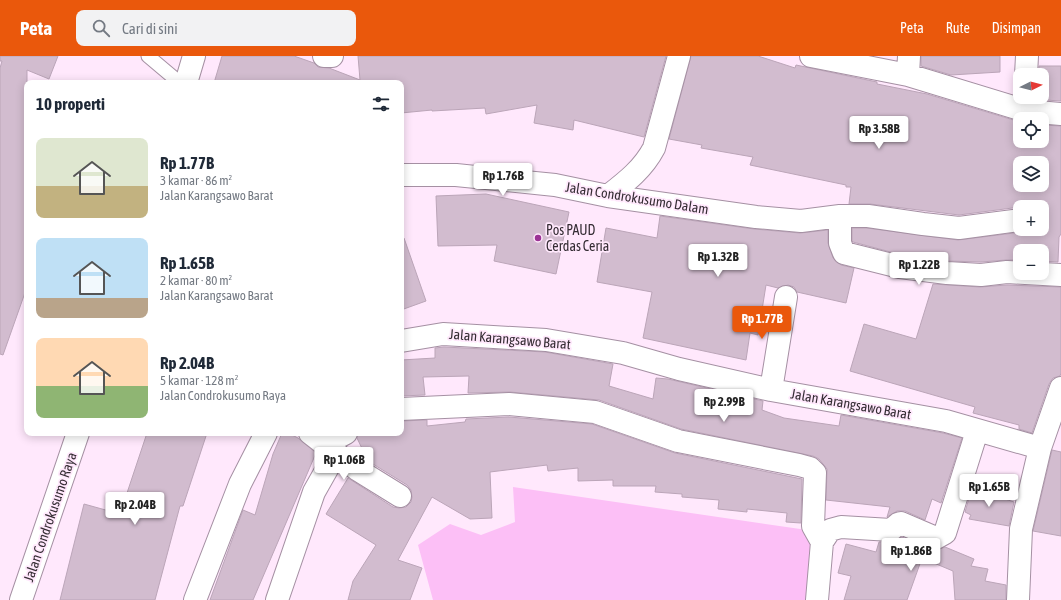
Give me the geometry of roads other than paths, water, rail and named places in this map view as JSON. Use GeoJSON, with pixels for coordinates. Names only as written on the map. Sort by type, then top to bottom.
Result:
{"type":"FeatureCollection","features":[{"type":"Feature","properties":{"kind":"street"},"geometry":{"type":"LineString","coordinates":[[187,80],[194,56]]}},
{"type":"Feature","properties":{"kind":"street"},"geometry":{"type":"LineString","coordinates":[[324,56],[332,56]]}},
{"type":"Feature","properties":{"kind":"street"},"geometry":{"type":"LineString","coordinates":[[608,196],[629,180],[646,162],[654,148],[679,56]]}},
{"type":"Feature","properties":{"kind":"street"},"geometry":{"type":"LineString","coordinates":[[810,56],[909,65],[1013,100]]}},
{"type":"Feature","properties":{"kind":"street"},"geometry":{"type":"LineString","coordinates":[[1026,68],[1027,56]]}},
{"type":"Feature","properties":{"kind":"street"},"geometry":{"type":"LineString","coordinates":[[1026,104],[1061,114]]}},
{"type":"Feature","properties":{"kind":"street","name":"Jalan Condrokusumo Dalam"},"geometry":{"type":"LineString","coordinates":[[404,175],[456,175],[555,185],[608,196],[756,217],[801,220],[840,216],[868,216],[959,228],[1013,221]]}},
{"type":"Feature","properties":{"kind":"street"},"geometry":{"type":"LineString","coordinates":[[840,216],[840,243],[844,252],[900,267],[981,276],[1007,272],[1061,275]]}},
{"type":"Feature","properties":{"kind":"street"},"geometry":{"type":"LineString","coordinates":[[772,390],[786,297]]}},
{"type":"Feature","properties":{"kind":"street","name":"Jalan Karangsawo Barat"},"geometry":{"type":"LineString","coordinates":[[404,340],[443,334],[546,340],[623,353],[679,369],[772,390],[946,421],[1040,448]]}},
{"type":"Feature","properties":{"kind":"street"},"geometry":{"type":"LineString","coordinates":[[1018,600],[1021,530],[1040,448],[1061,388]]}},
{"type":"Feature","properties":{"kind":"street"},"geometry":{"type":"LineString","coordinates":[[404,409],[509,404],[595,412],[678,440],[810,468],[815,473],[816,484],[813,526],[822,542]]}},
{"type":"Feature","properties":{"kind":"street"},"geometry":{"type":"LineString","coordinates":[[817,600],[822,542],[830,530],[841,527],[891,530],[901,523],[936,538],[945,533],[977,431]]}},
{"type":"Feature","properties":{"kind":"street","name":"Jalan Condrokusumo Raya"},"geometry":{"type":"LineString","coordinates":[[21,600],[77,436]]}},
{"type":"Feature","properties":{"kind":"street"},"geometry":{"type":"LineString","coordinates":[[195,600],[240,484],[264,436]]}},
{"type":"Feature","properties":{"kind":"street"},"geometry":{"type":"LineString","coordinates":[[324,443],[339,436]]}},
{"type":"Feature","properties":{"kind":"street"},"geometry":{"type":"LineString","coordinates":[[324,443],[358,470],[400,496]]}},
{"type":"Feature","properties":{"kind":"street"},"geometry":{"type":"LineString","coordinates":[[277,600],[314,492],[324,443]]}},
{"type":"Feature","properties":{"kind":"lane"},"geometry":{"type":"LineString","coordinates":[[148,56],[176,80]]}},
{"type":"Feature","properties":{"kind":"place","name":"Pos PAUD Cerdas Ceria"},"geometry":{"type":"Point","coordinates":[538,238]}}]}
